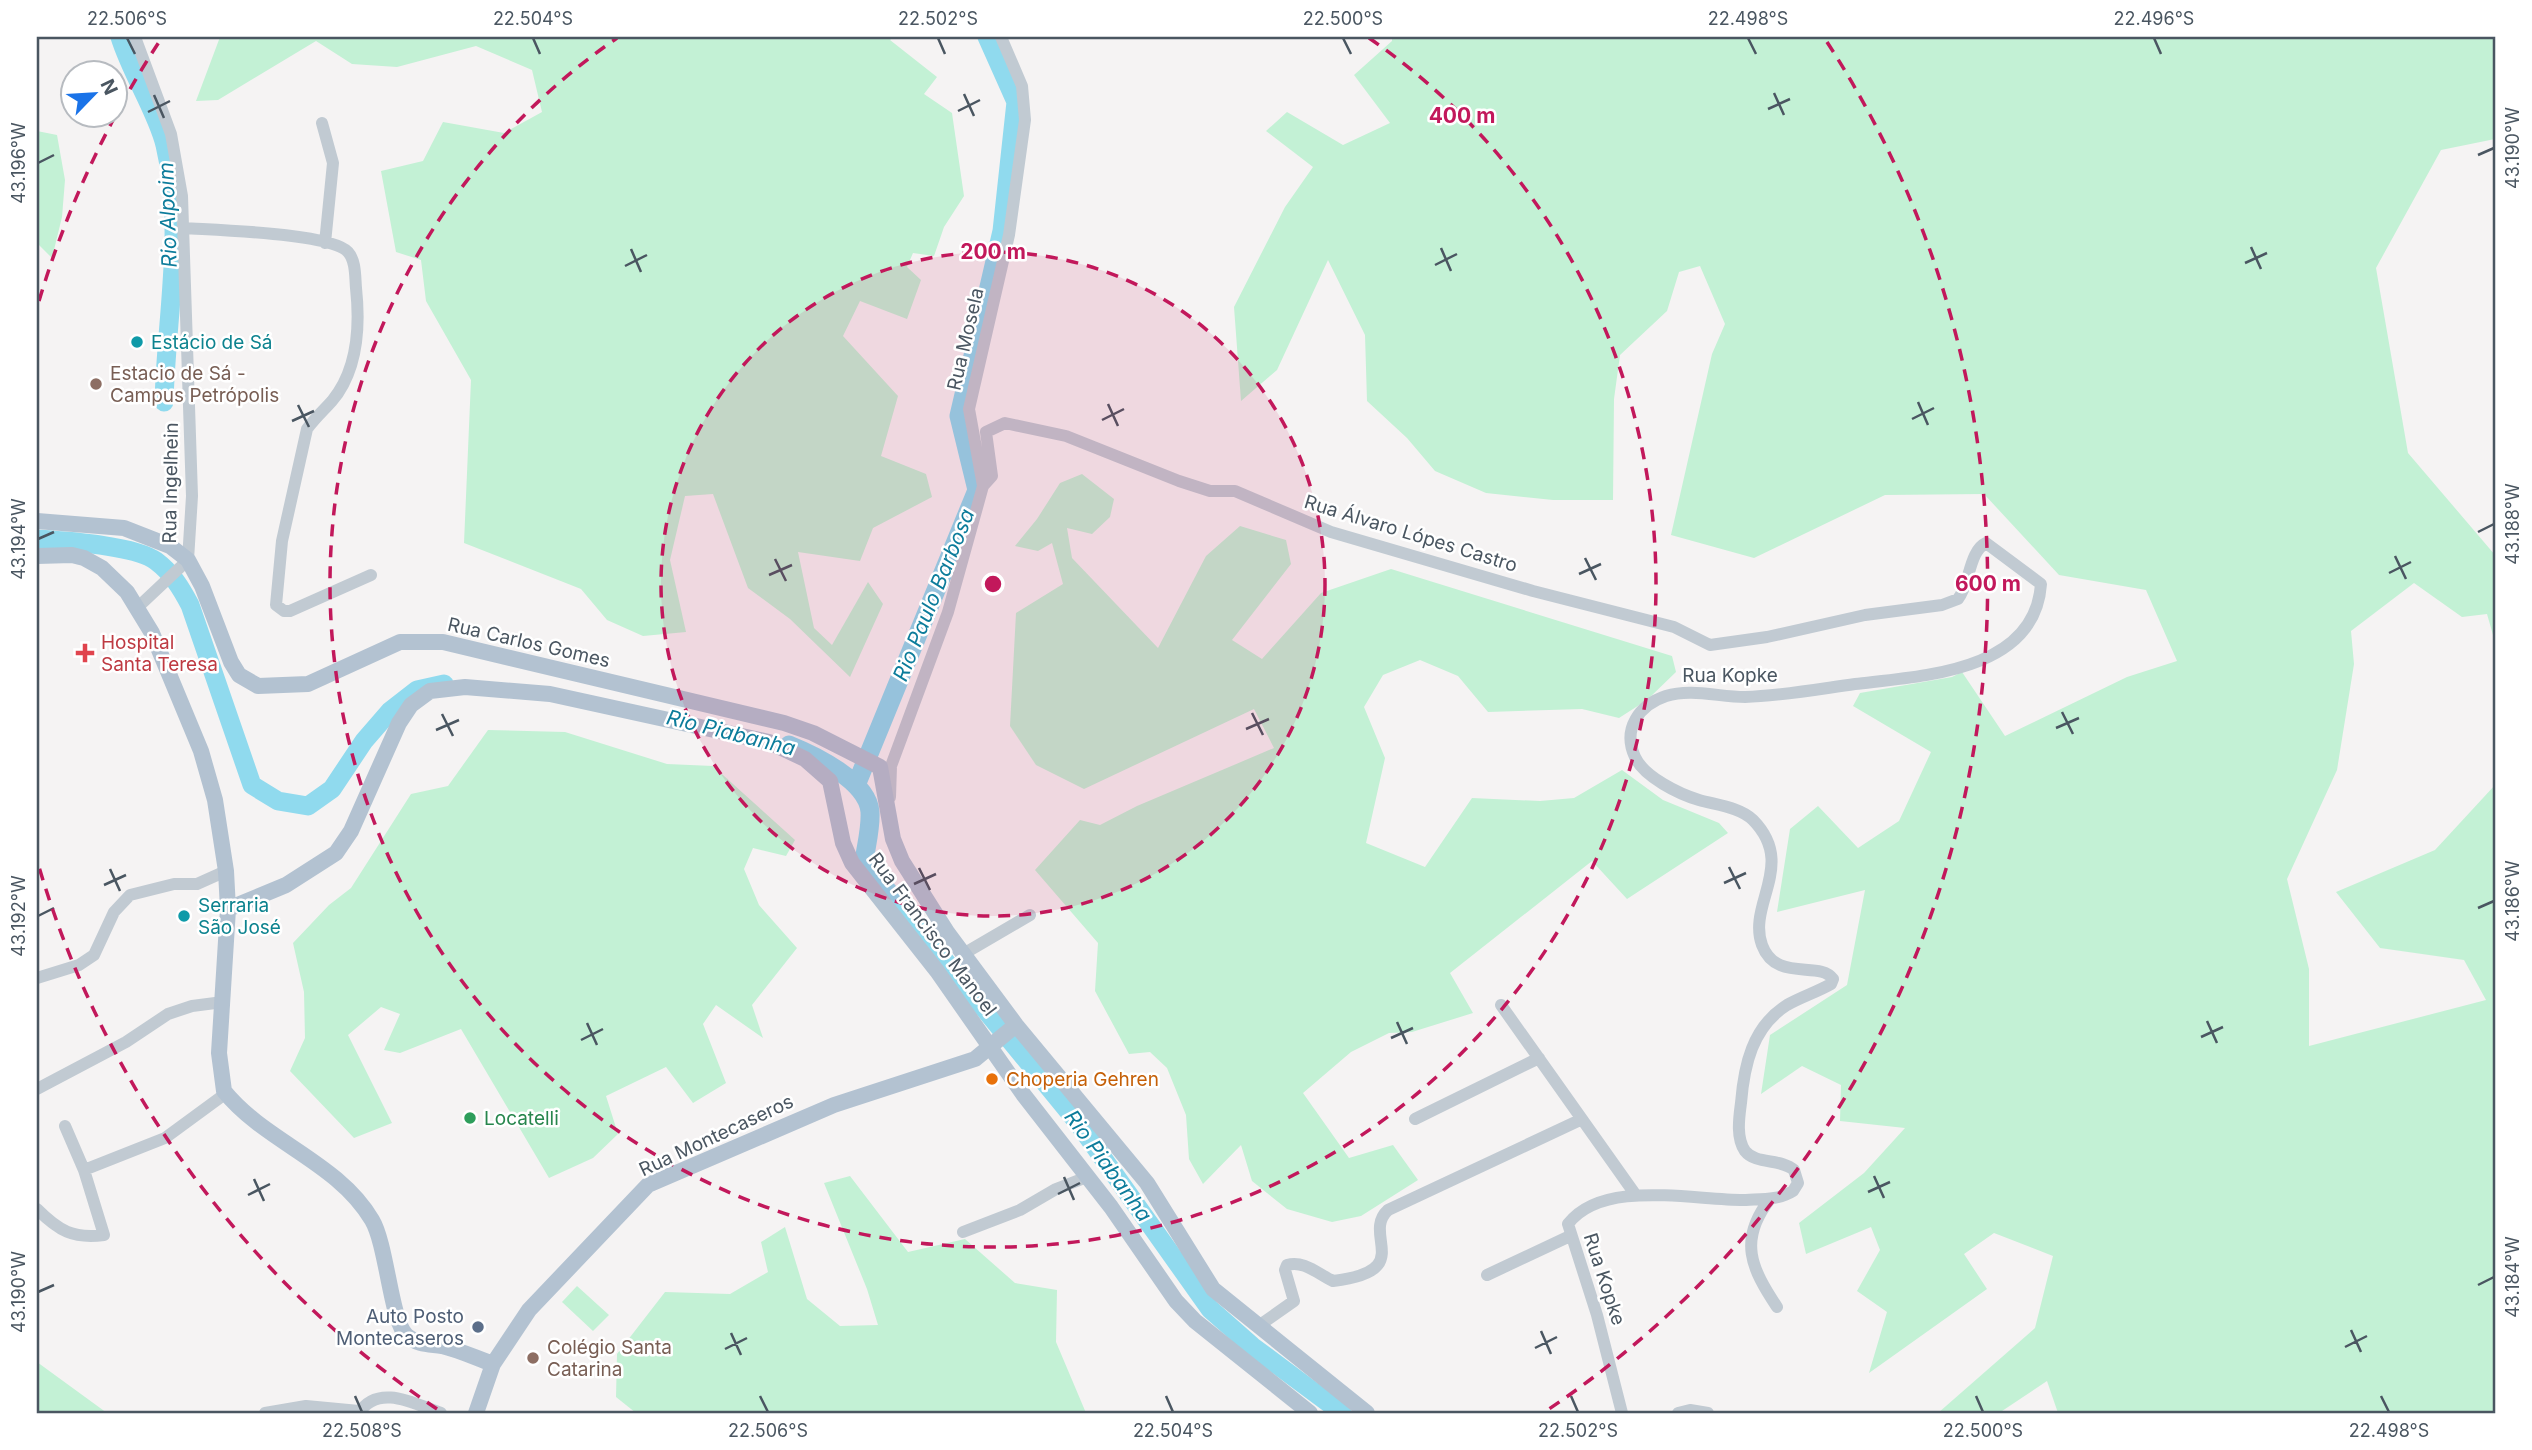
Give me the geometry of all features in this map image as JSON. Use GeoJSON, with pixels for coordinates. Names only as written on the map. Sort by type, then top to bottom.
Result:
{"type":"FeatureCollection","features":[{"type":"Feature","properties":{"kind":"main road"},"geometry":{"type":"LineString","coordinates":[[37,521],[124,528],[170,546],[188,560]]}},
{"type":"Feature","properties":{"kind":"main road"},"geometry":{"type":"LineString","coordinates":[[37,556],[72,555],[84,558],[114,579],[138,607],[152,633],[201,751],[215,800],[226,871],[228,909],[219,1053],[225,1094],[339,1182],[363,1205],[374,1223],[383,1251],[397,1325],[407,1336],[423,1344],[442,1346],[493,1364]]}},
{"type":"Feature","properties":{"kind":"main road","name":"Rua Carlos Gomes"},"geometry":{"type":"LineString","coordinates":[[188,560],[202,586],[231,662],[239,675],[258,686],[308,684],[400,642],[468,645],[564,673],[744,711],[813,733],[886,766]]}},
{"type":"Feature","properties":{"kind":"main road","name":"Rua Francisco Manoel"},"geometry":{"type":"LineString","coordinates":[[228,909],[286,885],[336,853],[351,831],[399,723],[411,705],[430,691],[465,687],[550,694],[769,742],[805,759],[830,781],[843,844],[852,863],[937,971],[1176,1301],[1195,1321],[1310,1413]]}},
{"type":"Feature","properties":{"kind":"main road"},"geometry":{"type":"LineString","coordinates":[[739,735],[744,711]]}},
{"type":"Feature","properties":{"kind":"main road"},"geometry":{"type":"LineString","coordinates":[[886,766],[893,839],[902,862],[947,932],[1016,1025],[1147,1183],[1213,1289],[1367,1413]]}},
{"type":"Feature","properties":{"kind":"main road","name":"Rua Montecaseros"},"geometry":{"type":"LineString","coordinates":[[476,1413],[493,1364],[529,1310],[648,1185],[834,1105],[975,1059],[989,1044],[1016,1025]]}},
{"type":"Feature","properties":{"kind":"street","name":"Rua Ingelhein"},"geometry":{"type":"LineString","coordinates":[[135,37],[178,159],[185,228],[192,496],[188,560]]}},
{"type":"Feature","properties":{"kind":"street","name":"Rua Mosela"},"geometry":{"type":"LineString","coordinates":[[886,766],[948,612],[983,486],[969,409],[1009,235],[1025,120],[1022,86],[1001,37]]}},
{"type":"Feature","properties":{"kind":"street"},"geometry":{"type":"LineString","coordinates":[[322,122],[333,163],[325,243]]}},
{"type":"Feature","properties":{"kind":"street"},"geometry":{"type":"LineString","coordinates":[[185,228],[264,233],[325,243],[348,251],[353,260],[359,321],[352,360],[340,387],[307,429],[282,541],[276,605],[284,611],[290,611],[371,575]]}},
{"type":"Feature","properties":{"kind":"street","name":"Rua Álvaro Lópes Castro"},"geometry":{"type":"LineString","coordinates":[[983,486],[992,476],[986,432],[1005,423],[1019,424],[1076,439],[1210,491],[1234,491],[1331,532],[1533,591],[1674,627],[1710,645],[1767,638],[1865,615],[1942,605],[1958,599],[1967,585],[1976,552],[1986,543]]}},
{"type":"Feature","properties":{"kind":"street","name":"Rua Kopke"},"geometry":{"type":"LineString","coordinates":[[1622,1413],[1597,1315],[1568,1224],[1579,1213],[1609,1200],[1635,1194],[1717,1200],[1770,1199],[1793,1191],[1798,1183],[1794,1170],[1783,1163],[1754,1158],[1742,1146],[1740,1118],[1743,1070],[1754,1041],[1769,1020],[1786,1006],[1831,984],[1833,979],[1827,974],[1792,970],[1775,962],[1766,953],[1760,930],[1773,865],[1760,827],[1740,811],[1695,799],[1661,782],[1641,766],[1630,743],[1630,729],[1636,716],[1650,704],[1679,693],[1774,695],[1950,672],[2004,647],[2026,630],[2034,619],[2041,584],[1986,543]]}},
{"type":"Feature","properties":{"kind":"street"},"geometry":{"type":"LineString","coordinates":[[138,607],[188,560]]}},
{"type":"Feature","properties":{"kind":"street"},"geometry":{"type":"LineString","coordinates":[[37,978],[79,965],[94,955],[114,912],[130,895],[174,884],[197,884],[226,871]]}},
{"type":"Feature","properties":{"kind":"street"},"geometry":{"type":"LineString","coordinates":[[965,953],[1030,915]]}},
{"type":"Feature","properties":{"kind":"street"},"geometry":{"type":"LineString","coordinates":[[37,1089],[127,1042],[168,1014],[192,1006],[223,1002]]}},
{"type":"Feature","properties":{"kind":"street"},"geometry":{"type":"LineString","coordinates":[[1501,1006],[1635,1194]]}},
{"type":"Feature","properties":{"kind":"street"},"geometry":{"type":"LineString","coordinates":[[1415,1119],[1539,1058]]}},
{"type":"Feature","properties":{"kind":"street"},"geometry":{"type":"LineString","coordinates":[[84,1170],[166,1138],[225,1094]]}},
{"type":"Feature","properties":{"kind":"street"},"geometry":{"type":"LineString","coordinates":[[1260,1325],[1294,1301],[1285,1270],[1287,1265],[1295,1263],[1307,1267],[1333,1281],[1377,1267],[1382,1260],[1381,1220],[1388,1210],[1580,1120]]}},
{"type":"Feature","properties":{"kind":"street"},"geometry":{"type":"LineString","coordinates":[[37,1209],[49,1221],[79,1238],[104,1235],[84,1170],[65,1126]]}},
{"type":"Feature","properties":{"kind":"street"},"geometry":{"type":"LineString","coordinates":[[963,1232],[1020,1210],[1056,1189],[1087,1177]]}},
{"type":"Feature","properties":{"kind":"street"},"geometry":{"type":"LineString","coordinates":[[1770,1199],[1754,1224],[1750,1239],[1764,1287],[1777,1307]]}},
{"type":"Feature","properties":{"kind":"street"},"geometry":{"type":"LineString","coordinates":[[1487,1275],[1570,1236]]}},
{"type":"Feature","properties":{"kind":"street"},"geometry":{"type":"LineString","coordinates":[[265,1413],[306,1406],[359,1412],[381,1397],[396,1397],[441,1413]]}},
{"type":"Feature","properties":{"kind":"street"},"geometry":{"type":"LineString","coordinates":[[1678,1413],[1690,1410],[1708,1413]]}},
{"type":"Feature","properties":{"kind":"green space"},"geometry":{"type":"Polygon","coordinates":[[[220,37],[893,37],[890,40],[937,77],[924,94],[952,113],[964,196],[944,227],[934,256],[913,253],[907,267],[921,280],[907,319],[860,301],[843,336],[898,396],[881,456],[926,474],[932,497],[873,528],[860,561],[798,552],[814,628],[832,645],[868,582],[883,604],[850,677],[790,619],[748,588],[713,494],[685,496],[670,560],[686,632],[643,636],[607,620],[581,589],[464,543],[471,380],[426,301],[421,260],[396,252],[381,171],[423,161],[443,122],[504,133],[542,112],[532,70],[476,46],[397,67],[352,64],[316,41],[218,100],[196,101],[220,37]]]}},
{"type":"Feature","properties":{"kind":"green space"},"geometry":{"type":"Polygon","coordinates":[[[1392,37],[2495,37],[2495,139],[2441,150],[2376,268],[2408,453],[2495,555],[2495,642],[2487,614],[2462,617],[2414,583],[2351,631],[2354,664],[2337,770],[2287,879],[2309,969],[2309,1046],[2486,1000],[2464,960],[2380,948],[2336,892],[2435,850],[2495,785],[2495,1413],[2058,1413],[2047,1381],[1999,1413],[1938,1413],[2035,1328],[2053,1256],[1994,1233],[1964,1254],[1987,1289],[1869,1373],[1887,1312],[1857,1291],[1880,1250],[1871,1227],[1806,1254],[1799,1223],[1864,1173],[1905,1128],[1840,1121],[1841,1085],[1802,1066],[1761,1094],[1770,1035],[1847,985],[1865,890],[1777,912],[1790,829],[1818,806],[1858,848],[1899,821],[1931,752],[1853,706],[1860,693],[1952,677],[1962,672],[2005,736],[2127,677],[2177,661],[2146,590],[2059,575],[1984,494],[1885,495],[1754,558],[1671,535],[1712,354],[1725,324],[1700,266],[1679,272],[1667,311],[1620,355],[1614,399],[1613,500],[1553,500],[1486,493],[1435,471],[1407,438],[1367,401],[1365,335],[1328,260],[1277,370],[1241,401],[1234,307],[1285,207],[1313,167],[1266,131],[1287,112],[1343,145],[1390,123],[1354,75],[1392,41],[1392,37]]]}},
{"type":"Feature","properties":{"kind":"green space"},"geometry":{"type":"Polygon","coordinates":[[[37,131],[57,135],[65,180],[62,217],[52,258],[37,243],[37,131]]]}},
{"type":"Feature","properties":{"kind":"green space"},"geometry":{"type":"Polygon","coordinates":[[[1082,474],[1114,499],[1110,517],[1092,534],[1067,528],[1072,558],[1158,648],[1206,556],[1240,526],[1286,540],[1291,564],[1232,640],[1262,659],[1321,593],[1391,569],[1672,656],[1676,672],[1647,700],[1619,718],[1582,709],[1488,712],[1458,676],[1420,660],[1383,675],[1364,707],[1385,758],[1366,843],[1425,867],[1472,798],[1540,801],[1574,798],[1622,770],[1663,800],[1719,823],[1728,833],[1627,899],[1592,861],[1450,973],[1473,1013],[1412,1032],[1389,1033],[1351,1052],[1303,1093],[1349,1158],[1393,1145],[1418,1180],[1361,1216],[1332,1222],[1287,1209],[1252,1181],[1241,1145],[1203,1184],[1189,1159],[1186,1115],[1167,1068],[1150,1052],[1129,1054],[1095,991],[1098,943],[1035,870],[1080,820],[1100,825],[1137,806],[1274,748],[1254,709],[1084,789],[1036,765],[1010,726],[1016,613],[1063,584],[1052,543],[1038,551],[1015,546],[1037,519],[1060,483],[1082,474]]]}},
{"type":"Feature","properties":{"kind":"green space"},"geometry":{"type":"Polygon","coordinates":[[[488,730],[565,732],[667,764],[713,766],[795,840],[786,856],[753,848],[744,869],[759,905],[797,948],[752,1005],[763,1038],[716,1005],[703,1024],[726,1083],[693,1103],[666,1067],[606,1096],[618,1134],[593,1158],[549,1178],[461,1029],[400,1053],[384,1050],[400,1014],[381,1007],[348,1035],[392,1123],[354,1138],[290,1071],[305,1038],[304,992],[293,943],[329,905],[351,888],[411,794],[448,786],[488,730]]]}},
{"type":"Feature","properties":{"kind":"green space"},"geometry":{"type":"Polygon","coordinates":[[[850,1176],[908,1252],[965,1239],[1015,1283],[1057,1290],[1056,1342],[1086,1413],[636,1413],[616,1397],[617,1354],[665,1292],[730,1294],[768,1272],[761,1242],[785,1227],[807,1299],[840,1326],[878,1325],[867,1289],[824,1183],[850,1176]]]}},
{"type":"Feature","properties":{"kind":"green space"},"geometry":{"type":"Polygon","coordinates":[[[577,1286],[609,1315],[593,1331],[562,1302],[577,1286]]]}},
{"type":"Feature","properties":{"kind":"green space"},"geometry":{"type":"Polygon","coordinates":[[[37,1362],[107,1413],[37,1413],[37,1362]]]}},
{"type":"Feature","properties":{"kind":"waterway","name":"Rio Alpoim"},"geometry":{"type":"LineString","coordinates":[[120,37],[161,132],[171,176],[174,241],[164,402]]}},
{"type":"Feature","properties":{"kind":"waterway","name":"Rio Paulo Barbosa"},"geometry":{"type":"LineString","coordinates":[[857,783],[977,490],[959,416],[1002,231],[1016,102],[987,37]]}},
{"type":"Feature","properties":{"kind":"waterway","name":"Rio Piabanha"},"geometry":{"type":"LineString","coordinates":[[37,539],[132,551],[156,561],[167,571],[190,605],[252,785],[278,801],[308,806],[332,789],[364,741],[390,711],[417,690],[444,684]]}},
{"type":"Feature","properties":{"kind":"waterway","name":"Rio Piabanha"},"geometry":{"type":"LineString","coordinates":[[789,745],[838,771],[860,790],[870,812],[864,862],[1078,1123],[1210,1309],[1252,1346],[1342,1413]]}},
{"type":"Feature","properties":{"kind":"place","name":"Estácio de Sá"},"geometry":{"type":"Point","coordinates":[137,342]}},
{"type":"Feature","properties":{"kind":"place","name":"Estacio de Sá - Campus Petrópolis"},"geometry":{"type":"Point","coordinates":[96,384]}},
{"type":"Feature","properties":{"kind":"place","name":"Hospital Santa Teresa"},"geometry":{"type":"Point","coordinates":[85,653]}},
{"type":"Feature","properties":{"kind":"place","name":"Serraria São José"},"geometry":{"type":"Point","coordinates":[184,916]}},
{"type":"Feature","properties":{"kind":"place","name":"Choperia Gehren"},"geometry":{"type":"Point","coordinates":[992,1079]}},
{"type":"Feature","properties":{"kind":"place","name":"Locatelli"},"geometry":{"type":"Point","coordinates":[470,1118]}},
{"type":"Feature","properties":{"kind":"place","name":"Auto Posto Montecaseros"},"geometry":{"type":"Point","coordinates":[478,1327]}},
{"type":"Feature","properties":{"kind":"place","name":"Colégio Santa Catarina"},"geometry":{"type":"Point","coordinates":[533,1358]}}]}
